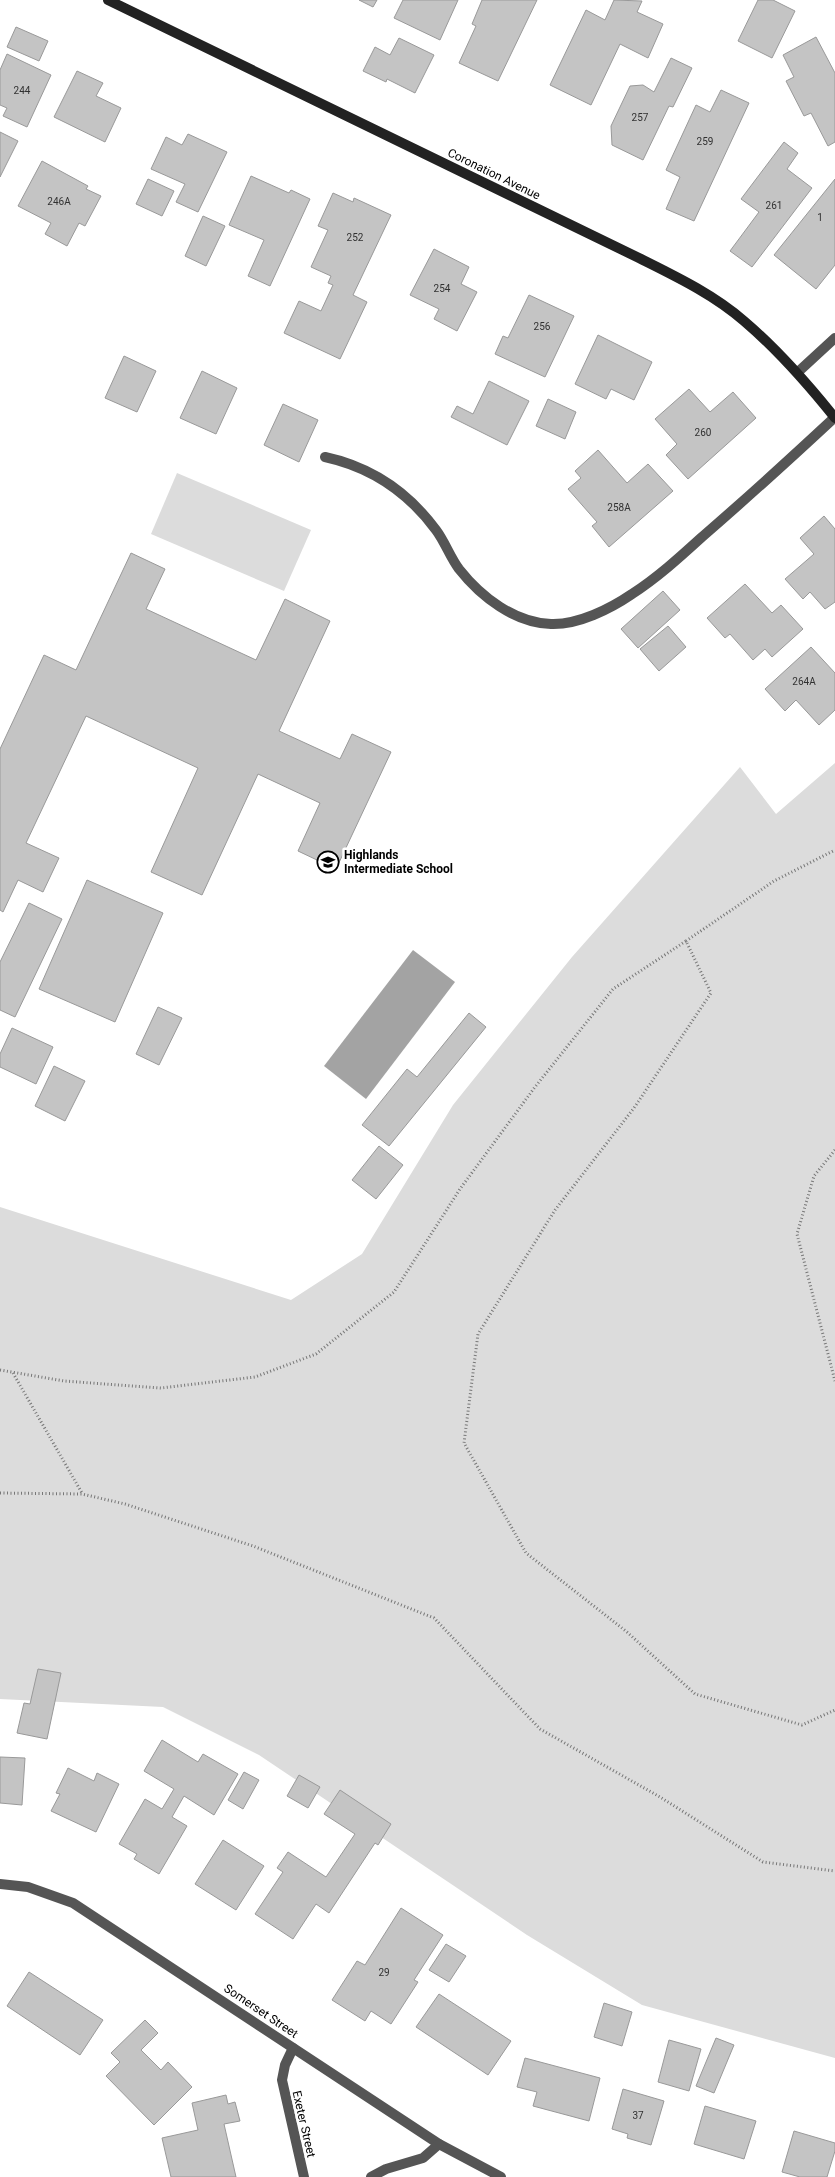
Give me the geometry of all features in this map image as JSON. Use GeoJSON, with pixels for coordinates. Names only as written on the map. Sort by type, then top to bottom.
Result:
{"type":"FeatureCollection","features":[{"type":"Feature","properties":{"kind":"main road","name":"Coronation Avenue"},"geometry":{"type":"LineString","coordinates":[[108,0],[621,249],[694,287],[743,320],[798,372],[835,418]]}},
{"type":"Feature","properties":{"kind":"street"},"geometry":{"type":"LineString","coordinates":[[798,372],[835,338]]}},
{"type":"Feature","properties":{"kind":"street"},"geometry":{"type":"LineString","coordinates":[[325,457],[348,462],[366,470],[383,479],[402,493],[436,530],[460,570],[496,604],[514,615],[532,621],[552,624],[573,621],[599,612],[634,594],[738,506],[835,418]]}},
{"type":"Feature","properties":{"kind":"street","name":"Somerset Street"},"geometry":{"type":"LineString","coordinates":[[0,1884],[28,1887],[72,1903],[439,2144],[501,2177]]}},
{"type":"Feature","properties":{"kind":"street","name":"Exeter Street"},"geometry":{"type":"LineString","coordinates":[[293,2048],[285,2065],[282,2080],[304,2177]]}},
{"type":"Feature","properties":{"kind":"street"},"geometry":{"type":"LineString","coordinates":[[371,2177],[386,2169],[423,2158],[439,2144]]}},
{"type":"Feature","properties":{"kind":"path"},"geometry":{"type":"LineString","coordinates":[[0,1370],[64,1381],[161,1388],[255,1377],[316,1354],[394,1292],[460,1189],[535,1087],[613,990],[774,881],[835,850]]}},
{"type":"Feature","properties":{"kind":"path"},"geometry":{"type":"LineString","coordinates":[[686,941],[711,993],[634,1108],[555,1210],[478,1334],[464,1443],[526,1553],[627,1632],[695,1694],[802,1725],[835,1710]]}},
{"type":"Feature","properties":{"kind":"path"},"geometry":{"type":"LineString","coordinates":[[835,1150],[814,1176],[797,1234],[835,1381]]}},
{"type":"Feature","properties":{"kind":"path"},"geometry":{"type":"LineString","coordinates":[[13,1372],[82,1494]]}},
{"type":"Feature","properties":{"kind":"path"},"geometry":{"type":"LineString","coordinates":[[0,1493],[82,1494],[125,1504],[252,1546],[434,1618],[540,1728],[660,1797],[763,1862],[835,1871]]}},
{"type":"Feature","properties":{"kind":"shaded area"},"geometry":{"type":"Polygon","coordinates":[[[177,473],[311,530],[284,591],[151,534],[177,473]]]}},
{"type":"Feature","properties":{"kind":"shaded area"},"geometry":{"type":"Polygon","coordinates":[[[835,763],[835,2058],[642,2005],[527,1935],[259,1755],[163,1707],[0,1699],[0,1207],[291,1300],[362,1254],[453,1105],[572,957],[740,767],[776,814],[835,763]]]}},
{"type":"Feature","properties":{"kind":"shaded area"},"geometry":{"type":"Polygon","coordinates":[[[413,950],[455,982],[366,1099],[324,1066],[413,950]]]}},
{"type":"Feature","properties":{"kind":"building"},"geometry":{"type":"Polygon","coordinates":[[[359,0],[377,0],[373,7],[359,0]]]}},
{"type":"Feature","properties":{"kind":"building"},"geometry":{"type":"Polygon","coordinates":[[[403,0],[458,0],[440,40],[394,18],[403,0]]]}},
{"type":"Feature","properties":{"kind":"building"},"geometry":{"type":"Polygon","coordinates":[[[482,0],[537,0],[498,81],[459,63],[476,26],[472,24],[482,0]]]}},
{"type":"Feature","properties":{"kind":"building"},"geometry":{"type":"Polygon","coordinates":[[[614,0],[642,1],[637,12],[663,24],[648,58],[620,44],[591,105],[550,85],[586,10],[605,20],[614,0]]]}},
{"type":"Feature","properties":{"kind":"building"},"geometry":{"type":"Polygon","coordinates":[[[758,0],[773,0],[795,11],[772,58],[738,41],[758,0]]]}},
{"type":"Feature","properties":{"kind":"building"},"geometry":{"type":"Polygon","coordinates":[[[16,27],[48,41],[39,61],[7,47],[16,27]]]}},
{"type":"Feature","properties":{"kind":"building"},"geometry":{"type":"Polygon","coordinates":[[[816,37],[835,73],[835,142],[828,146],[811,113],[804,116],[786,81],[794,77],[783,55],[816,37]]]}},
{"type":"Feature","properties":{"kind":"building"},"geometry":{"type":"Polygon","coordinates":[[[399,38],[434,55],[415,93],[387,79],[386,82],[363,71],[375,47],[390,55],[399,38]]]}},
{"type":"Feature","properties":{"kind":"building"},"geometry":{"type":"Polygon","coordinates":[[[7,54],[51,75],[27,127],[3,116],[7,108],[0,105],[0,70],[7,54]]]}},
{"type":"Feature","properties":{"kind":"building"},"geometry":{"type":"Polygon","coordinates":[[[671,58],[692,68],[673,107],[669,106],[643,160],[612,145],[611,126],[630,86],[643,85],[654,92],[671,58]]]}},
{"type":"Feature","properties":{"kind":"building"},"geometry":{"type":"Polygon","coordinates":[[[77,71],[103,83],[96,96],[121,108],[105,142],[54,117],[77,71]]]}},
{"type":"Feature","properties":{"kind":"building"},"geometry":{"type":"Polygon","coordinates":[[[721,90],[749,103],[694,221],[666,209],[680,177],[666,170],[696,105],[710,112],[721,90]]]}},
{"type":"Feature","properties":{"kind":"building"},"geometry":{"type":"Polygon","coordinates":[[[0,132],[18,141],[0,177],[0,132]]]}},
{"type":"Feature","properties":{"kind":"building"},"geometry":{"type":"Polygon","coordinates":[[[188,134],[227,152],[198,212],[176,202],[185,184],[151,169],[166,137],[182,145],[188,134]]]}},
{"type":"Feature","properties":{"kind":"building"},"geometry":{"type":"Polygon","coordinates":[[[784,142],[798,153],[787,169],[812,188],[752,267],[730,251],[759,212],[741,199],[784,142]]]}},
{"type":"Feature","properties":{"kind":"building"},"geometry":{"type":"Polygon","coordinates":[[[42,161],[88,186],[86,189],[101,196],[85,226],[79,223],[67,246],[45,234],[51,223],[18,206],[42,161]]]}},
{"type":"Feature","properties":{"kind":"building"},"geometry":{"type":"Polygon","coordinates":[[[251,176],[289,193],[291,190],[310,199],[270,286],[248,276],[264,240],[229,225],[251,176]]]}},
{"type":"Feature","properties":{"kind":"building"},"geometry":{"type":"Polygon","coordinates":[[[148,179],[174,191],[162,216],[136,204],[148,179]]]}},
{"type":"Feature","properties":{"kind":"building"},"geometry":{"type":"Polygon","coordinates":[[[835,179],[835,265],[816,289],[774,255],[835,179]]]}},
{"type":"Feature","properties":{"kind":"building"},"geometry":{"type":"Polygon","coordinates":[[[333,193],[353,202],[354,198],[391,215],[353,295],[367,302],[340,359],[284,333],[299,301],[321,311],[333,285],[328,283],[331,276],[311,267],[328,230],[318,226],[333,193]]]}},
{"type":"Feature","properties":{"kind":"building"},"geometry":{"type":"Polygon","coordinates":[[[203,216],[225,226],[206,266],[185,256],[203,216]]]}},
{"type":"Feature","properties":{"kind":"building"},"geometry":{"type":"Polygon","coordinates":[[[434,249],[469,267],[461,284],[477,292],[457,331],[434,319],[439,309],[410,295],[434,249]]]}},
{"type":"Feature","properties":{"kind":"building"},"geometry":{"type":"Polygon","coordinates":[[[529,295],[574,316],[545,377],[495,354],[503,336],[508,338],[529,295]]]}},
{"type":"Feature","properties":{"kind":"building"},"geometry":{"type":"Polygon","coordinates":[[[598,335],[652,362],[634,400],[611,389],[606,399],[575,384],[598,335]]]}},
{"type":"Feature","properties":{"kind":"building"},"geometry":{"type":"Polygon","coordinates":[[[124,356],[156,371],[137,412],[105,398],[124,356]]]}},
{"type":"Feature","properties":{"kind":"building"},"geometry":{"type":"Polygon","coordinates":[[[202,371],[237,388],[216,434],[180,418],[202,371]]]}},
{"type":"Feature","properties":{"kind":"building"},"geometry":{"type":"Polygon","coordinates":[[[489,381],[529,401],[507,445],[451,417],[457,406],[473,414],[489,381]]]}},
{"type":"Feature","properties":{"kind":"building"},"geometry":{"type":"Polygon","coordinates":[[[689,389],[710,412],[733,392],[756,418],[688,479],[666,455],[677,444],[655,419],[689,389]]]}},
{"type":"Feature","properties":{"kind":"building"},"geometry":{"type":"Polygon","coordinates":[[[548,399],[576,412],[565,439],[536,426],[548,399]]]}},
{"type":"Feature","properties":{"kind":"building"},"geometry":{"type":"Polygon","coordinates":[[[283,404],[318,420],[299,462],[264,445],[283,404]]]}},
{"type":"Feature","properties":{"kind":"building"},"geometry":{"type":"Polygon","coordinates":[[[598,450],[627,483],[648,464],[673,491],[609,547],[592,526],[597,522],[568,489],[581,478],[575,471],[598,450]]]}},
{"type":"Feature","properties":{"kind":"building"},"geometry":{"type":"Polygon","coordinates":[[[824,516],[835,529],[835,602],[825,609],[810,592],[803,599],[785,579],[814,554],[800,538],[824,516]]]}},
{"type":"Feature","properties":{"kind":"building"},"geometry":{"type":"Polygon","coordinates":[[[131,553],[165,569],[146,609],[256,660],[285,599],[330,621],[279,731],[340,759],[352,734],[391,752],[336,869],[298,851],[320,803],[258,774],[202,895],[151,872],[198,768],[86,716],[26,843],[59,858],[43,892],[18,880],[3,912],[0,910],[0,749],[44,655],[76,670],[131,553]]]}},
{"type":"Feature","properties":{"kind":"building"},"geometry":{"type":"Polygon","coordinates":[[[745,584],[772,613],[781,605],[803,629],[772,657],[765,649],[753,660],[730,634],[725,638],[707,618],[745,584]]]}},
{"type":"Feature","properties":{"kind":"building"},"geometry":{"type":"Polygon","coordinates":[[[663,591],[680,610],[638,648],[621,629],[663,591]]]}},
{"type":"Feature","properties":{"kind":"building"},"geometry":{"type":"Polygon","coordinates":[[[668,626],[686,647],[659,671],[640,649],[668,626]]]}},
{"type":"Feature","properties":{"kind":"building"},"geometry":{"type":"Polygon","coordinates":[[[811,647],[835,673],[835,710],[819,725],[796,700],[785,711],[765,689],[811,647]]]}},
{"type":"Feature","properties":{"kind":"building"},"geometry":{"type":"Polygon","coordinates":[[[87,880],[163,913],[115,1022],[39,989],[87,880]]]}},
{"type":"Feature","properties":{"kind":"building"},"geometry":{"type":"Polygon","coordinates":[[[29,903],[62,919],[15,1017],[0,1010],[0,962],[29,903]]]}},
{"type":"Feature","properties":{"kind":"building"},"geometry":{"type":"Polygon","coordinates":[[[158,1007],[182,1018],[159,1065],[136,1054],[158,1007]]]}},
{"type":"Feature","properties":{"kind":"building"},"geometry":{"type":"Polygon","coordinates":[[[469,1013],[486,1027],[389,1146],[362,1125],[407,1069],[417,1077],[469,1013]]]}},
{"type":"Feature","properties":{"kind":"building"},"geometry":{"type":"Polygon","coordinates":[[[12,1028],[53,1047],[36,1084],[0,1067],[0,1054],[12,1028]]]}},
{"type":"Feature","properties":{"kind":"building"},"geometry":{"type":"Polygon","coordinates":[[[54,1066],[85,1081],[65,1121],[35,1106],[54,1066]]]}},
{"type":"Feature","properties":{"kind":"building"},"geometry":{"type":"Polygon","coordinates":[[[379,1146],[403,1165],[376,1199],[352,1180],[379,1146]]]}},
{"type":"Feature","properties":{"kind":"building"},"geometry":{"type":"Polygon","coordinates":[[[38,1669],[61,1673],[47,1739],[17,1733],[24,1703],[30,1704],[38,1669]]]}},
{"type":"Feature","properties":{"kind":"building"},"geometry":{"type":"Polygon","coordinates":[[[162,1740],[198,1762],[203,1754],[238,1774],[214,1815],[184,1796],[172,1817],[187,1826],[159,1874],[134,1859],[137,1854],[119,1844],[145,1799],[162,1809],[174,1789],[144,1771],[162,1740]]]}},
{"type":"Feature","properties":{"kind":"building"},"geometry":{"type":"Polygon","coordinates":[[[0,1757],[25,1758],[22,1805],[0,1803],[0,1757]]]}},
{"type":"Feature","properties":{"kind":"building"},"geometry":{"type":"Polygon","coordinates":[[[68,1768],[94,1781],[97,1773],[119,1784],[96,1832],[51,1811],[60,1794],[56,1793],[68,1768]]]}},
{"type":"Feature","properties":{"kind":"building"},"geometry":{"type":"Polygon","coordinates":[[[244,1772],[259,1780],[243,1809],[228,1800],[244,1772]]]}},
{"type":"Feature","properties":{"kind":"building"},"geometry":{"type":"Polygon","coordinates":[[[299,1775],[320,1787],[308,1808],[287,1796],[299,1775]]]}},
{"type":"Feature","properties":{"kind":"building"},"geometry":{"type":"Polygon","coordinates":[[[340,1790],[391,1824],[378,1845],[375,1843],[329,1913],[316,1904],[293,1939],[255,1914],[283,1872],[277,1868],[288,1852],[326,1877],[355,1834],[324,1814],[340,1790]]]}},
{"type":"Feature","properties":{"kind":"building"},"geometry":{"type":"Polygon","coordinates":[[[223,1840],[264,1866],[236,1910],[195,1884],[223,1840]]]}},
{"type":"Feature","properties":{"kind":"building"},"geometry":{"type":"Polygon","coordinates":[[[401,1908],[443,1935],[414,1980],[418,1982],[391,2024],[371,2011],[365,2021],[332,2000],[357,1961],[365,1965],[401,1908]]]}},
{"type":"Feature","properties":{"kind":"building"},"geometry":{"type":"Polygon","coordinates":[[[446,1944],[466,1956],[449,1982],[429,1970],[446,1944]]]}},
{"type":"Feature","properties":{"kind":"building"},"geometry":{"type":"Polygon","coordinates":[[[29,1972],[103,2020],[80,2055],[7,2006],[29,1972]]]}},
{"type":"Feature","properties":{"kind":"building"},"geometry":{"type":"Polygon","coordinates":[[[439,1994],[511,2041],[488,2075],[416,2027],[439,1994]]]}},
{"type":"Feature","properties":{"kind":"building"},"geometry":{"type":"Polygon","coordinates":[[[604,2003],[632,2012],[622,2046],[594,2037],[604,2003]]]}},
{"type":"Feature","properties":{"kind":"building"},"geometry":{"type":"Polygon","coordinates":[[[145,2020],[158,2033],[141,2050],[161,2070],[168,2062],[192,2087],[154,2125],[106,2076],[120,2062],[111,2053],[145,2020]]]}},
{"type":"Feature","properties":{"kind":"building"},"geometry":{"type":"Polygon","coordinates":[[[716,2038],[734,2045],[714,2093],[696,2086],[716,2038]]]}},
{"type":"Feature","properties":{"kind":"building"},"geometry":{"type":"Polygon","coordinates":[[[669,2040],[701,2049],[689,2091],[658,2082],[669,2040]]]}},
{"type":"Feature","properties":{"kind":"building"},"geometry":{"type":"Polygon","coordinates":[[[525,2058],[600,2078],[589,2121],[533,2106],[537,2092],[517,2087],[525,2058]]]}},
{"type":"Feature","properties":{"kind":"building"},"geometry":{"type":"Polygon","coordinates":[[[623,2089],[664,2101],[651,2145],[627,2138],[628,2134],[612,2129],[623,2089]]]}},
{"type":"Feature","properties":{"kind":"building"},"geometry":{"type":"Polygon","coordinates":[[[226,2095],[228,2104],[235,2102],[240,2121],[224,2124],[236,2177],[171,2177],[162,2138],[198,2130],[192,2103],[226,2095]]]}},
{"type":"Feature","properties":{"kind":"building"},"geometry":{"type":"Polygon","coordinates":[[[705,2106],[756,2121],[744,2159],[694,2144],[705,2106]]]}},
{"type":"Feature","properties":{"kind":"building"},"geometry":{"type":"Polygon","coordinates":[[[794,2131],[835,2143],[835,2151],[827,2177],[800,2177],[782,2172],[794,2131]]]}},
{"type":"Feature","properties":{"kind":"place","name":"Highlands Intermediate School"},"geometry":{"type":"Point","coordinates":[328,862]}}]}
